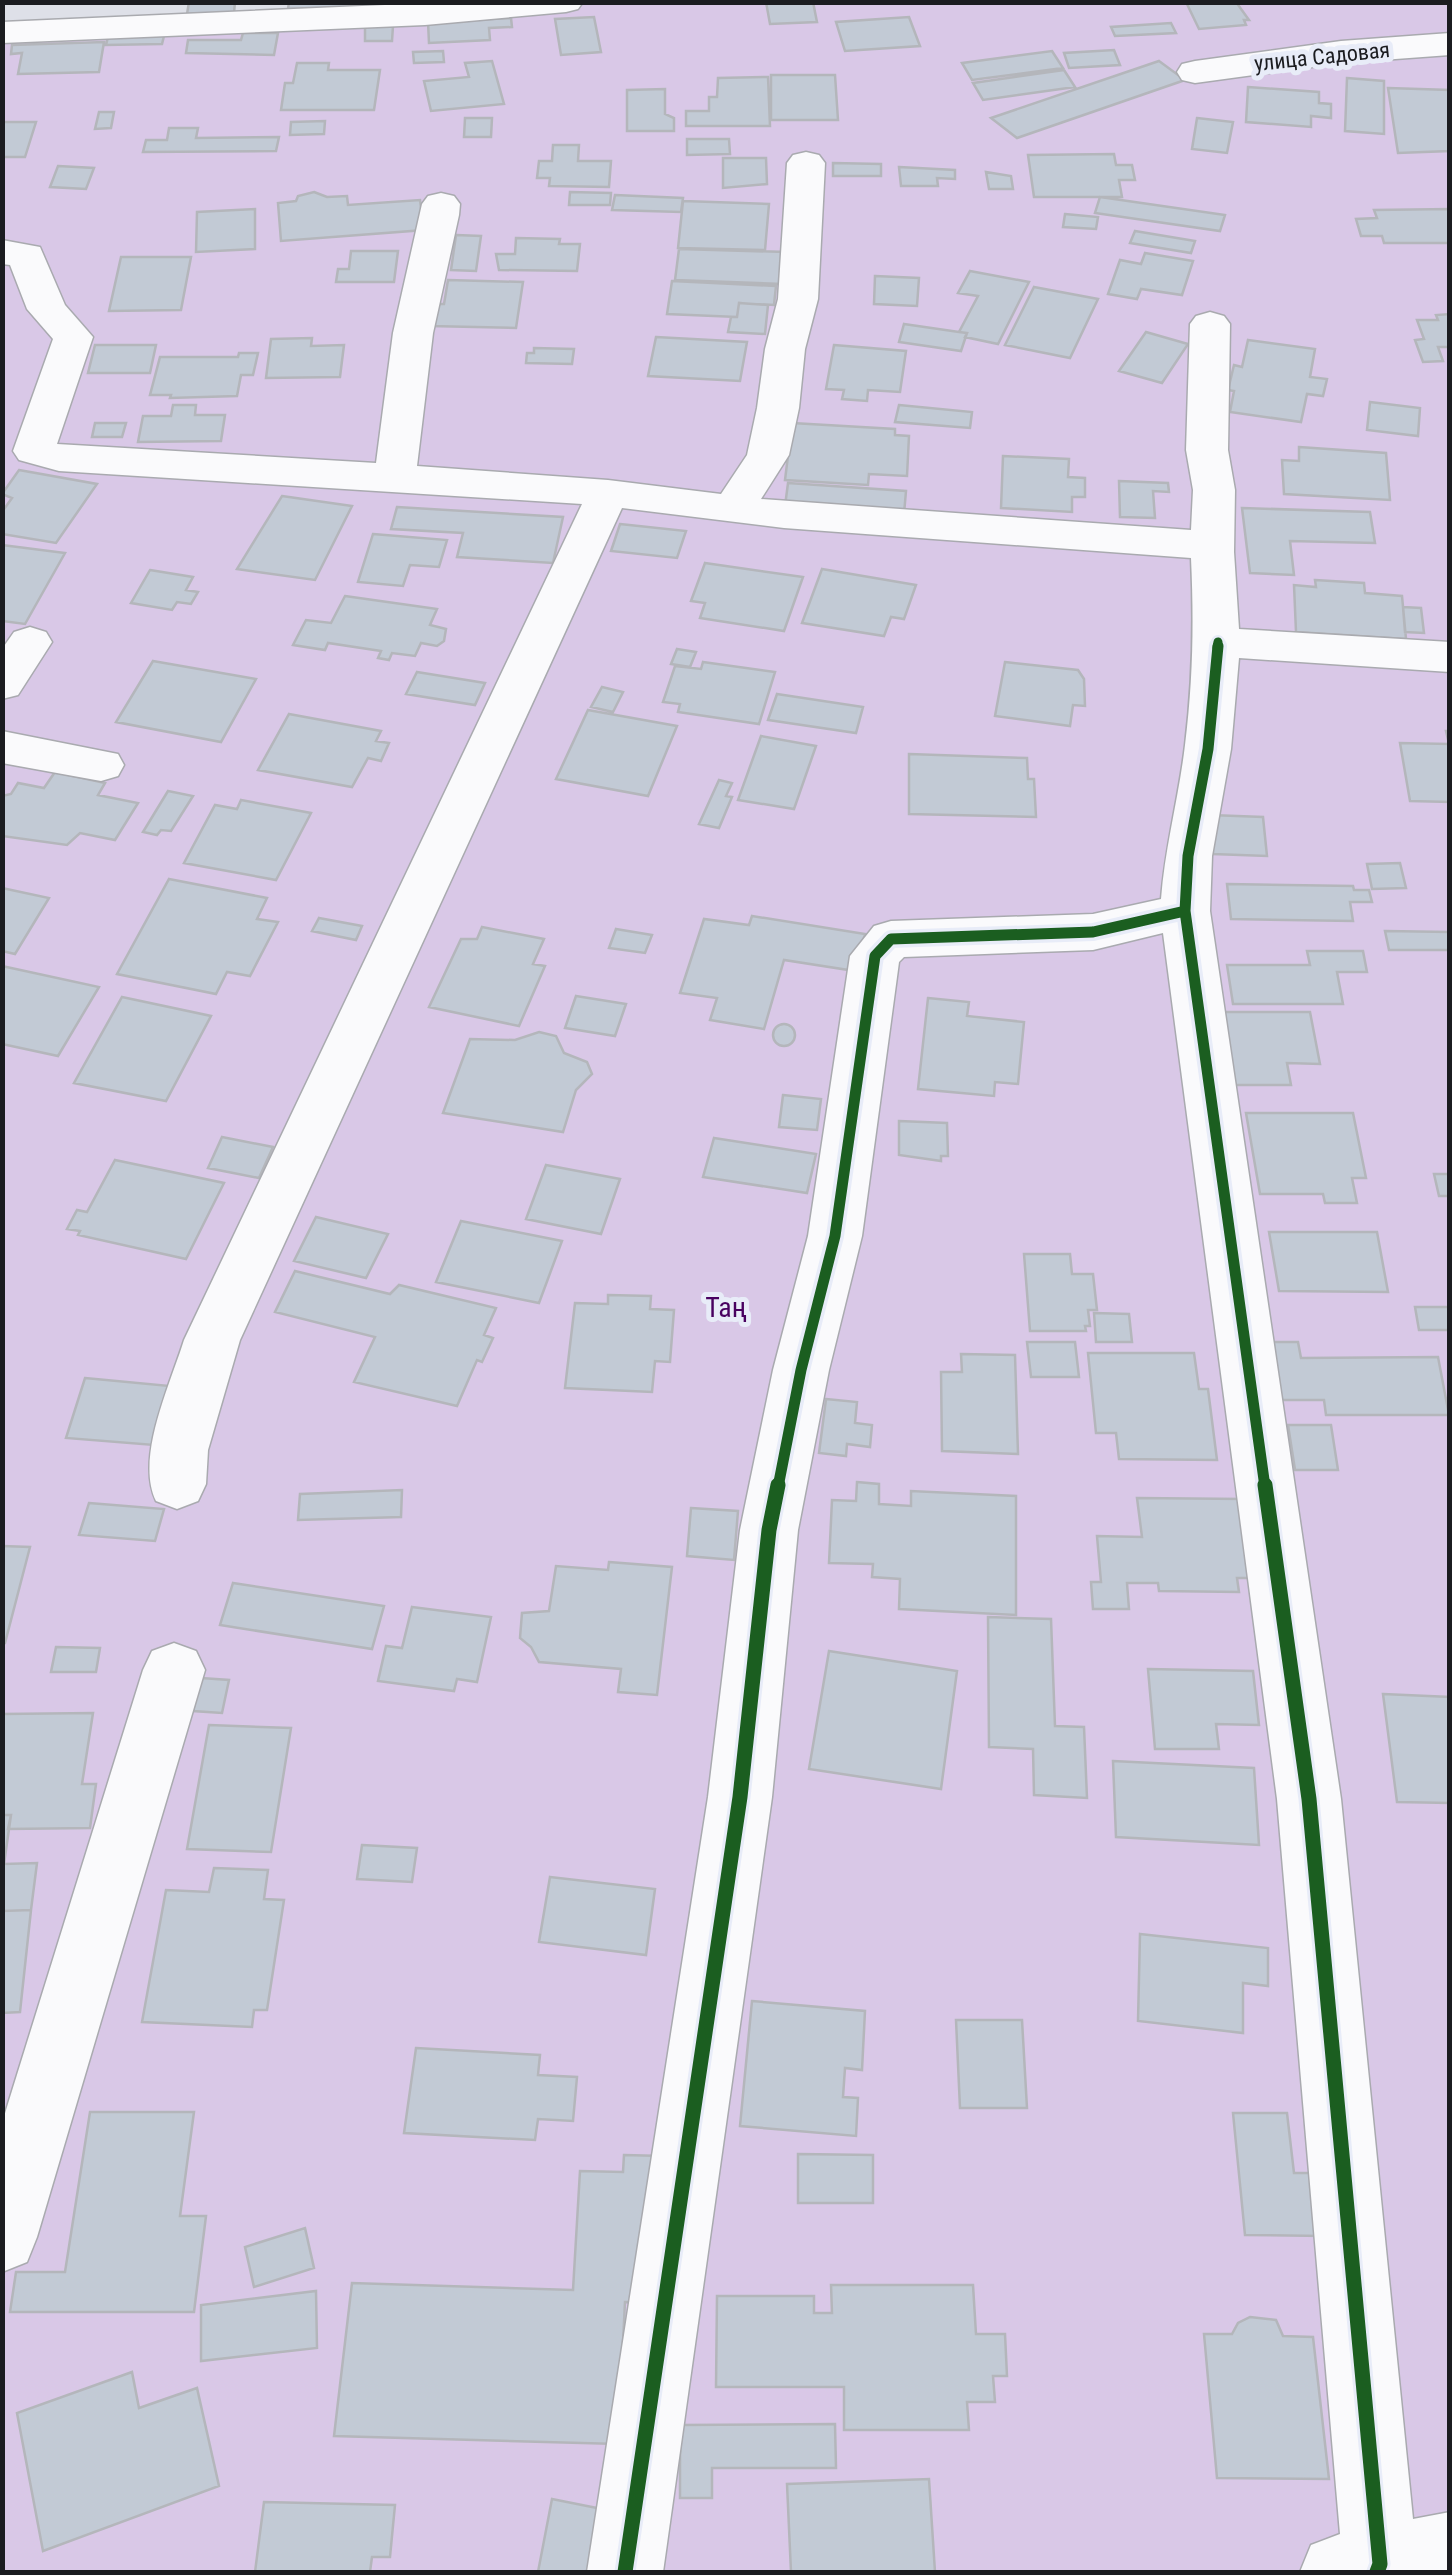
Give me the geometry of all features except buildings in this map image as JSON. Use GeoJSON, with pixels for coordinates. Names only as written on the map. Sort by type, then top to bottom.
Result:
{"type":"FeatureCollection","features":[{"type":"Feature","properties":{"kind":"street"},"geometry":{"type":"LineString","coordinates":[[2,33],[185,23],[330,21],[566,2]]}},
{"type":"Feature","properties":{"kind":"street","name":"улица Садовая"},"geometry":{"type":"LineString","coordinates":[[1195,72],[1341,52],[1450,44]]}},
{"type":"Feature","properties":{"kind":"street"},"geometry":{"type":"LineString","coordinates":[[734,507],[768,456],[785,349],[798,299],[806,163]]}},
{"type":"Feature","properties":{"kind":"street"},"geometry":{"type":"LineString","coordinates":[[396,477],[407,370],[423,282],[440,230],[441,204]]}},
{"type":"Feature","properties":{"kind":"street"},"geometry":{"type":"LineString","coordinates":[[14,254],[30,272],[48,308],[73,338],[34,451],[59,458],[608,493],[784,515],[1199,544],[1212,552]]}},
{"type":"Feature","properties":{"kind":"street"},"geometry":{"type":"LineString","coordinates":[[2,313],[14,254]]}},
{"type":"Feature","properties":{"kind":"street"},"geometry":{"type":"LineString","coordinates":[[1210,324],[1206,450],[1214,490],[1212,552],[1218,642],[1208,750],[1188,856],[1185,911],[1309,1798],[1386,2565]]}},
{"type":"Feature","properties":{"kind":"street"},"geometry":{"type":"LineString","coordinates":[[177,1484],[179,1450],[212,1340],[608,493]]}},
{"type":"Feature","properties":{"kind":"street"},"geometry":{"type":"LineString","coordinates":[[2,684],[30,642]]}},
{"type":"Feature","properties":{"kind":"street"},"geometry":{"type":"LineString","coordinates":[[1218,642],[1450,657]]}},
{"type":"Feature","properties":{"kind":"street"},"geometry":{"type":"LineString","coordinates":[[2,747],[101,764]]}},
{"type":"Feature","properties":{"kind":"street"},"geometry":{"type":"LineString","coordinates":[[626,2572],[740,1796],[769,1530],[800,1370],[835,1236],[875,956],[890,939],[1032,938],[1093,932],[1185,911]]}},
{"type":"Feature","properties":{"kind":"street"},"geometry":{"type":"LineString","coordinates":[[2,2238],[174,1670]]}},
{"type":"Feature","properties":{"kind":"green space","name":"Таң"},"geometry":{"type":"Polygon","coordinates":[[[558,2],[1449,3],[1449,2572],[3,2572],[3,42],[558,2]]]}},
{"type":"Feature","properties":{"kind":"cycle path"},"geometry":{"type":"LineString","coordinates":[[1218,642],[1208,749],[1188,856],[1185,911],[1309,1799],[1380,2564],[1377,2572]]}},
{"type":"Feature","properties":{"kind":"cycle path"},"geometry":{"type":"LineString","coordinates":[[625,2572],[740,1797],[769,1530],[801,1370],[835,1236],[875,956],[891,939],[1093,932],[1185,911]]}}]}
